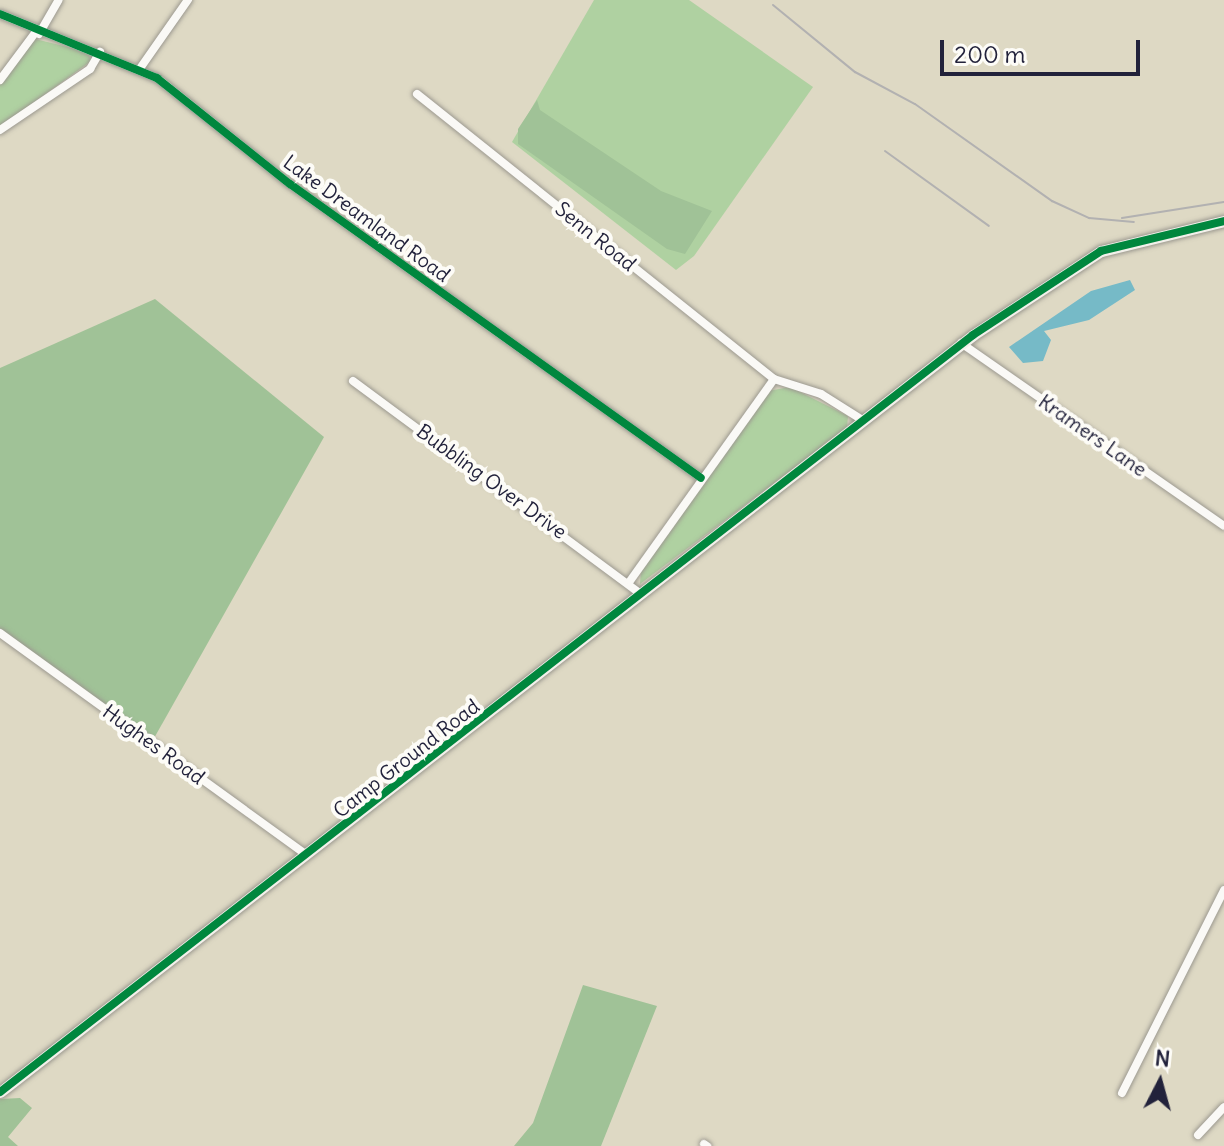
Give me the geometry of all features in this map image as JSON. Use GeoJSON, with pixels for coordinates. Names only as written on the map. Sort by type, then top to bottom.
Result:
{"type":"FeatureCollection","features":[{"type":"Feature","properties":{"kind":"street"},"geometry":{"type":"LineString","coordinates":[[0,80],[37,34],[59,0]]}},
{"type":"Feature","properties":{"kind":"street"},"geometry":{"type":"LineString","coordinates":[[141,67],[188,0]]}},
{"type":"Feature","properties":{"kind":"street","name":"Lake Dreamland Road"},"geometry":{"type":"LineString","coordinates":[[0,14],[37,34],[141,67],[290,184],[701,478]]}},
{"type":"Feature","properties":{"kind":"street"},"geometry":{"type":"LineString","coordinates":[[0,130],[90,69],[100,52]]}},
{"type":"Feature","properties":{"kind":"street","name":"Senn Road"},"geometry":{"type":"LineString","coordinates":[[417,94],[774,379]]}},
{"type":"Feature","properties":{"kind":"street","name":"Camp Ground Road"},"geometry":{"type":"LineString","coordinates":[[0,1092],[961,343],[1101,251],[1224,221]]}},
{"type":"Feature","properties":{"kind":"street","name":"Kramers Lane"},"geometry":{"type":"LineString","coordinates":[[961,343],[1224,526]]}},
{"type":"Feature","properties":{"kind":"street"},"geometry":{"type":"LineString","coordinates":[[641,594],[630,581],[774,379],[821,394],[864,421]]}},
{"type":"Feature","properties":{"kind":"street","name":"Bubbling Over Drive"},"geometry":{"type":"LineString","coordinates":[[353,381],[630,581]]}},
{"type":"Feature","properties":{"kind":"street","name":"Hughes Road"},"geometry":{"type":"LineString","coordinates":[[0,633],[307,855]]}},
{"type":"Feature","properties":{"kind":"street"},"geometry":{"type":"LineString","coordinates":[[1122,1093],[1224,890]]}},
{"type":"Feature","properties":{"kind":"street"},"geometry":{"type":"LineString","coordinates":[[1198,1135],[1224,1107]]}},
{"type":"Feature","properties":{"kind":"green space"},"geometry":{"type":"Polygon","coordinates":[[[594,0],[689,0],[813,87],[694,256],[676,270],[512,142],[594,0]]]}},
{"type":"Feature","properties":{"kind":"green space"},"geometry":{"type":"Polygon","coordinates":[[[35,39],[88,52],[91,61],[0,127],[0,85],[35,39]]]}},
{"type":"Feature","properties":{"kind":"green space"},"geometry":{"type":"Polygon","coordinates":[[[537,100],[540,110],[661,191],[712,211],[685,254],[667,249],[518,144],[518,129],[537,100]]]}},
{"type":"Feature","properties":{"kind":"green space"},"geometry":{"type":"Polygon","coordinates":[[[155,299],[324,437],[153,740],[0,630],[0,368],[155,299]]]}},
{"type":"Feature","properties":{"kind":"green space"},"geometry":{"type":"Polygon","coordinates":[[[790,387],[848,416],[847,428],[640,584],[641,570],[768,391],[790,387]]]}},
{"type":"Feature","properties":{"kind":"green space"},"geometry":{"type":"Polygon","coordinates":[[[583,985],[657,1006],[601,1146],[514,1146],[533,1123],[583,985]]]}},
{"type":"Feature","properties":{"kind":"green space"},"geometry":{"type":"Polygon","coordinates":[[[20,1098],[32,1108],[8,1137],[18,1146],[0,1146],[0,1099],[20,1098]]]}},
{"type":"Feature","properties":{"kind":"water"},"geometry":{"type":"Polygon","coordinates":[[[1130,280],[1135,290],[1089,320],[1044,331],[1051,340],[1043,361],[1023,363],[1009,347],[1091,291],[1130,280]]]}},
{"type":"Feature","properties":{"kind":"railway"},"geometry":{"type":"LineString","coordinates":[[773,5],[855,72],[915,104],[1052,201],[1089,218],[1134,222]]}},
{"type":"Feature","properties":{"kind":"railway"},"geometry":{"type":"LineString","coordinates":[[885,151],[989,226]]}},
{"type":"Feature","properties":{"kind":"railway"},"geometry":{"type":"LineString","coordinates":[[1122,218],[1224,202]]}},
{"type":"Feature","properties":{"kind":"cycle path"},"geometry":{"type":"LineString","coordinates":[[0,14],[157,78],[290,184],[701,478]]}},
{"type":"Feature","properties":{"kind":"cycle path"},"geometry":{"type":"LineString","coordinates":[[0,1092],[973,335],[1101,251],[1224,221]]}}]}
